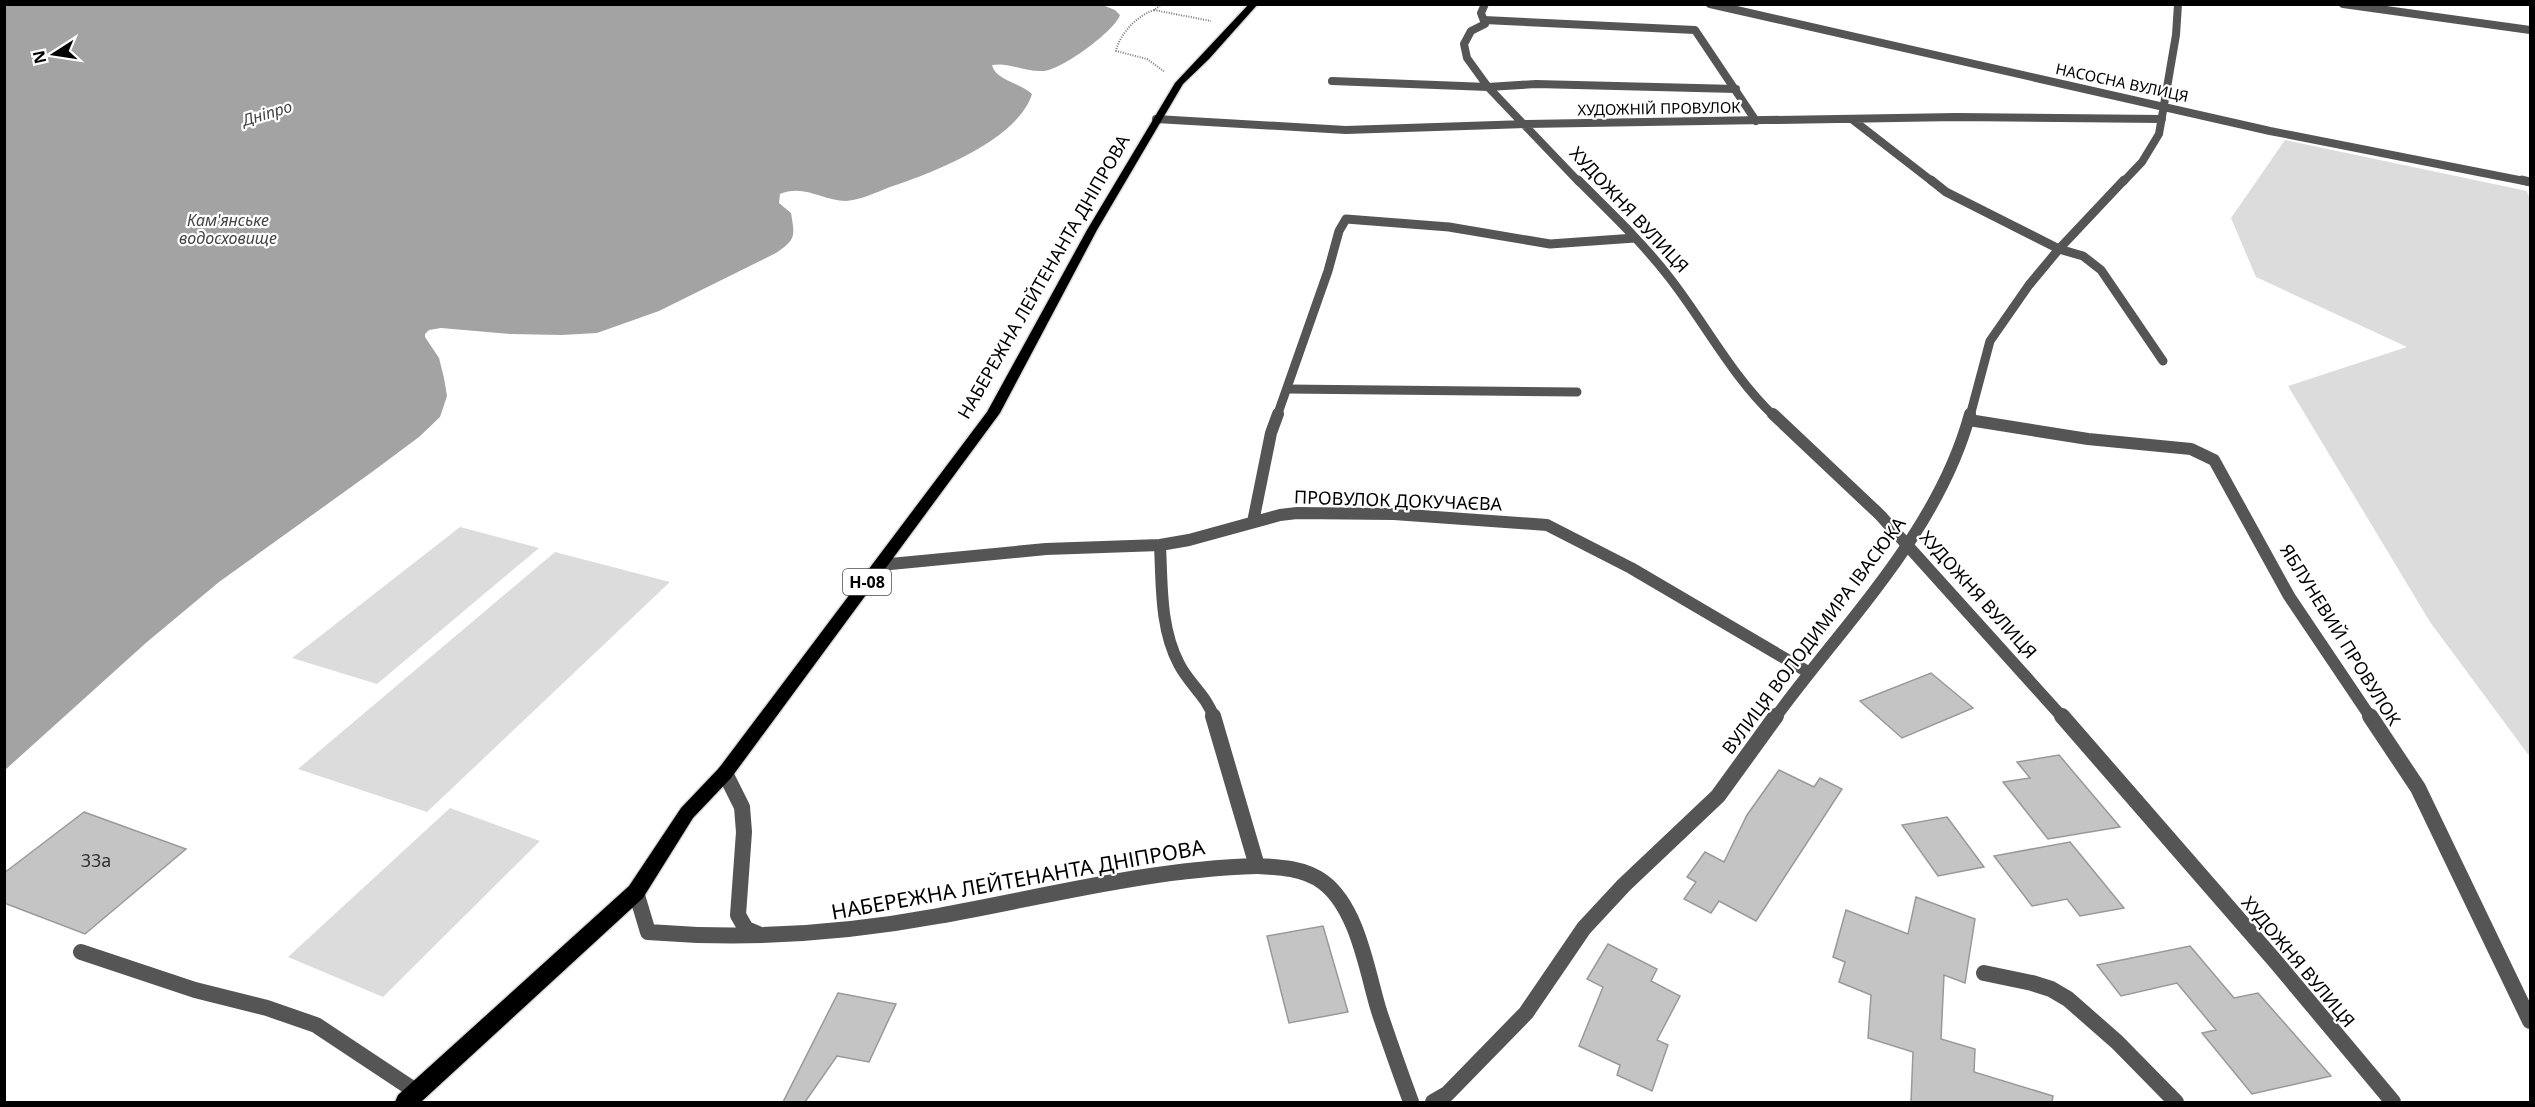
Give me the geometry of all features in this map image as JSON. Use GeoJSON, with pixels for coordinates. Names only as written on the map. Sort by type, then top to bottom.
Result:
{"type":"FeatureCollection","features":[{"type":"Feature","properties":{"kind":"main road","name":"НАБЕРЕЖНА ЛЕЙТЕНАНТА ДНІПРОВА"},"geometry":{"type":"LineString","coordinates":[[411,1097],[636,891],[687,813],[725,773],[993,414],[1092,230],[1156,119],[1188,70],[1204,59],[1231,25],[1254,4]]}},
{"type":"Feature","properties":{"kind":"street"},"geometry":{"type":"LineString","coordinates":[[1485,4],[1481,13],[1484,20],[1587,27],[1695,30],[1756,121]]}},
{"type":"Feature","properties":{"kind":"street","name":"НАСОСНА ВУЛИЦЯ"},"geometry":{"type":"LineString","coordinates":[[1710,4],[2270,131],[2530,182]]}},
{"type":"Feature","properties":{"kind":"street","name":"ВУЛИЦЯ ВОЛОДИМИРА ІВАСЮКА"},"geometry":{"type":"LineString","coordinates":[[1433,1102],[1447,1094],[1526,1012],[1584,928],[1718,796],[1808,672],[1909,544],[1931,506],[1963,440],[1990,341],[2029,285],[2059,249],[2142,162],[2159,134],[2176,35],[2178,4]]}},
{"type":"Feature","properties":{"kind":"street"},"geometry":{"type":"LineString","coordinates":[[2343,4],[2530,30]]}},
{"type":"Feature","properties":{"kind":"street","name":"ХУДОЖНЯ ВУЛИЦЯ"},"geometry":{"type":"LineString","coordinates":[[1484,20],[1485,24],[1471,31],[1464,44],[1467,58],[1488,87],[1635,238],[1669,277],[1717,349],[1765,407],[1909,544],[2276,962],[2392,1102]]}},
{"type":"Feature","properties":{"kind":"street"},"geometry":{"type":"LineString","coordinates":[[1332,81],[1488,87],[1536,84],[1736,89]]}},
{"type":"Feature","properties":{"kind":"street","name":"ХУДОЖНІЙ ПРОВУЛОК"},"geometry":{"type":"LineString","coordinates":[[1156,119],[1346,130],[1526,124],[1956,117],[2162,119]]}},
{"type":"Feature","properties":{"kind":"street"},"geometry":{"type":"LineString","coordinates":[[1853,120],[1946,192],[2059,249],[2083,256],[2101,270],[2163,361]]}},
{"type":"Feature","properties":{"kind":"street"},"geometry":{"type":"LineString","coordinates":[[1253,522],[1271,433],[1328,271],[1339,231],[1346,219],[1449,227],[1550,244],[1635,238]]}},
{"type":"Feature","properties":{"kind":"street"},"geometry":{"type":"LineString","coordinates":[[1287,388],[1577,392]]}},
{"type":"Feature","properties":{"kind":"street","name":"ЯБЛУНЕВИЙ ПРОВУЛОК"},"geometry":{"type":"LineString","coordinates":[[1969,420],[2088,440],[2191,449],[2214,460],[2289,596],[2418,788],[2530,1021]]}},
{"type":"Feature","properties":{"kind":"street","name":"ПРОВУЛОК ДОКУЧАЄВА"},"geometry":{"type":"LineString","coordinates":[[880,565],[1046,549],[1160,545],[1189,540],[1280,516],[1316,513],[1394,514],[1547,525],[1631,568],[1808,672]]}},
{"type":"Feature","properties":{"kind":"street"},"geometry":{"type":"LineString","coordinates":[[1160,545],[1167,627],[1173,652],[1184,673],[1210,705],[1257,866]]}},
{"type":"Feature","properties":{"kind":"street"},"geometry":{"type":"LineString","coordinates":[[725,773],[742,807],[744,832],[738,915],[746,929],[764,937]]}},
{"type":"Feature","properties":{"kind":"street","name":"НАБЕРЕЖНА ЛЕЙТЕНАНТА ДНІПРОВА"},"geometry":{"type":"LineString","coordinates":[[636,891],[648,932],[680,936],[764,937],[838,933],[927,920],[1182,871],[1257,866],[1299,871],[1315,877],[1337,896],[1354,932],[1411,1102]]}},
{"type":"Feature","properties":{"kind":"street"},"geometry":{"type":"LineString","coordinates":[[81,952],[195,990],[267,1008],[316,1025],[411,1097]]}},
{"type":"Feature","properties":{"kind":"street"},"geometry":{"type":"LineString","coordinates":[[1984,973],[2042,986],[2068,999],[2117,1042],[2176,1102]]}},
{"type":"Feature","properties":{"kind":"path"},"geometry":{"type":"LineString","coordinates":[[1162,4],[1127,30],[1116,51],[1154,62],[1179,83]]}},
{"type":"Feature","properties":{"kind":"path"},"geometry":{"type":"LineString","coordinates":[[1154,10],[1231,25]]}},
{"type":"Feature","properties":{"kind":"shaded area"},"geometry":{"type":"Polygon","coordinates":[[[2285,140],[2527,191],[2530,200],[2530,757],[2430,622],[2288,386],[2407,347],[2256,277],[2231,218],[2285,140]]]}},
{"type":"Feature","properties":{"kind":"shaded area"},"geometry":{"type":"Polygon","coordinates":[[[460,527],[539,548],[377,684],[292,658],[460,527]]]}},
{"type":"Feature","properties":{"kind":"shaded area"},"geometry":{"type":"Polygon","coordinates":[[[555,552],[670,582],[427,812],[298,769],[555,552]]]}},
{"type":"Feature","properties":{"kind":"shaded area"},"geometry":{"type":"Polygon","coordinates":[[[450,808],[540,841],[383,997],[288,957],[450,808]]]}},
{"type":"Feature","properties":{"kind":"water","name":"Кам'янське водосховище"},"geometry":{"type":"Polygon","coordinates":[[[10,4],[1100,4],[1115,10],[1120,15],[1098,40],[1074,58],[1051,69],[1036,71],[998,64],[992,65],[1003,78],[1032,94],[1024,111],[992,140],[950,164],[869,196],[846,201],[797,191],[780,194],[779,203],[791,213],[793,233],[791,241],[776,253],[659,311],[597,333],[562,335],[511,334],[441,328],[429,330],[425,337],[439,358],[447,396],[440,417],[419,437],[219,582],[147,642],[5,770],[4,6],[10,4]]]}},
{"type":"Feature","properties":{"kind":"building"},"geometry":{"type":"Polygon","coordinates":[[[1931,673],[1973,708],[1902,738],[1860,701],[1931,673]]]}},
{"type":"Feature","properties":{"kind":"building"},"geometry":{"type":"Polygon","coordinates":[[[2059,755],[2120,827],[2048,839],[2003,782],[2030,778],[2017,762],[2059,755]]]}},
{"type":"Feature","properties":{"kind":"building"},"geometry":{"type":"Polygon","coordinates":[[[1779,770],[1814,787],[1820,778],[1842,789],[1756,921],[1719,901],[1711,913],[1684,899],[1696,882],[1687,877],[1705,852],[1724,862],[1747,815],[1779,770]]]}},
{"type":"Feature","properties":{"kind":"building"},"geometry":{"type":"Polygon","coordinates":[[[84,812],[186,849],[85,934],[4,903],[4,873],[84,812]]]}},
{"type":"Feature","properties":{"kind":"building"},"geometry":{"type":"Polygon","coordinates":[[[1947,817],[1984,867],[1938,876],[1902,825],[1947,817]]]}},
{"type":"Feature","properties":{"kind":"building"},"geometry":{"type":"Polygon","coordinates":[[[2070,842],[2124,908],[2080,916],[2067,899],[2032,906],[1994,856],[2070,842]]]}},
{"type":"Feature","properties":{"kind":"building"},"geometry":{"type":"Polygon","coordinates":[[[1916,897],[1975,919],[1965,983],[1944,975],[1941,1039],[1975,1049],[1974,1072],[2053,1096],[2052,1102],[1911,1102],[1913,1052],[1868,1038],[1871,995],[1839,982],[1845,962],[1833,957],[1846,910],[1908,934],[1916,897]]]}},
{"type":"Feature","properties":{"kind":"building"},"geometry":{"type":"Polygon","coordinates":[[[1323,926],[1348,1012],[1289,1023],[1267,936],[1323,926]]]}},
{"type":"Feature","properties":{"kind":"building"},"geometry":{"type":"Polygon","coordinates":[[[1608,944],[1657,969],[1651,981],[1680,996],[1657,1040],[1668,1045],[1652,1091],[1617,1075],[1620,1065],[1579,1046],[1603,987],[1587,979],[1608,944]]]}},
{"type":"Feature","properties":{"kind":"building"},"geometry":{"type":"Polygon","coordinates":[[[2190,946],[2234,998],[2258,993],[2331,1076],[2252,1094],[2202,1033],[2216,1030],[2177,983],[2121,996],[2097,965],[2190,946]]]}},
{"type":"Feature","properties":{"kind":"building"},"geometry":{"type":"Polygon","coordinates":[[[838,993],[896,1004],[869,1062],[837,1056],[805,1102],[783,1102],[838,993]]]}},
{"type":"Feature","properties":{"kind":"water label","name":"Дніпро"},"geometry":{"type":"Point","coordinates":[267,113]}}]}
